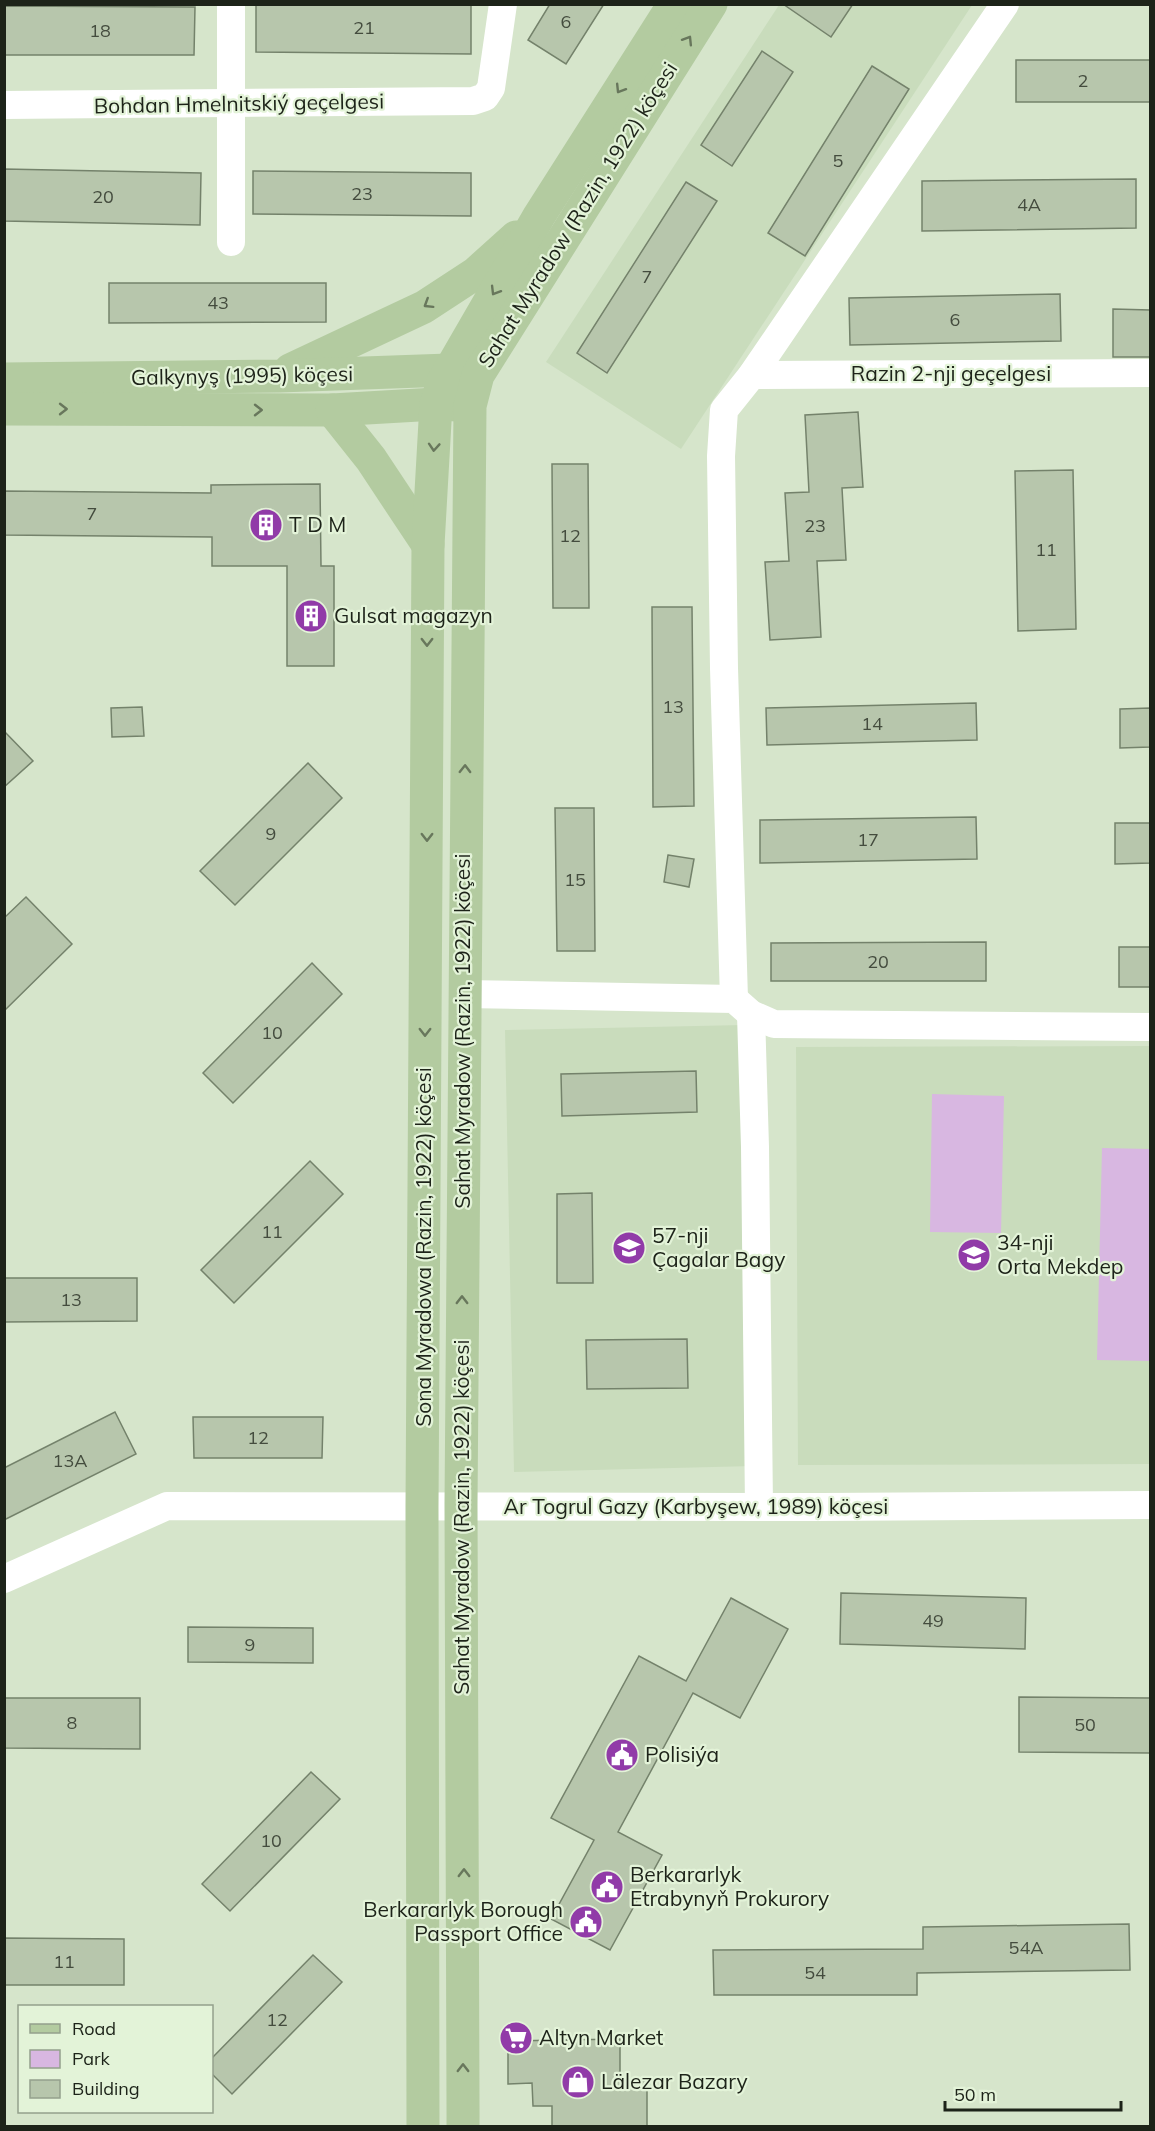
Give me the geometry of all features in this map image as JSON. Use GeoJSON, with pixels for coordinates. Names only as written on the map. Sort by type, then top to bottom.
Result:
{"type":"FeatureCollection","features":[{"type":"Feature","properties":{"kind":"main road","name":"Sahat Myradow (Razin, 1922) köçesi"},"geometry":{"type":"LineString","coordinates":[[463,2127],[461,1507],[463,994],[470,406],[464,372],[539,216],[674,4]]}},
{"type":"Feature","properties":{"kind":"main road","name":"Sahat Myradow (Razin, 1922) köçesi"},"geometry":{"type":"LineString","coordinates":[[464,372],[711,4]]}},
{"type":"Feature","properties":{"kind":"main road"},"geometry":{"type":"LineString","coordinates":[[279,376],[424,307],[476,273],[539,216]]}},
{"type":"Feature","properties":{"kind":"main road","name":"Galkynyş (1995) köçesi"},"geometry":{"type":"LineString","coordinates":[[4,379],[464,372]]}},
{"type":"Feature","properties":{"kind":"main road","name":"Sona Myradowa (Razin, 1922) köçesi"},"geometry":{"type":"LineString","coordinates":[[423,2127],[422,1506],[428,545],[436,404],[464,372]]}},
{"type":"Feature","properties":{"kind":"main road","name":"Galkynyş (1995) köçesi"},"geometry":{"type":"LineString","coordinates":[[4,409],[332,410],[436,404],[470,406]]}},
{"type":"Feature","properties":{"kind":"main road"},"geometry":{"type":"LineString","coordinates":[[332,410],[371,459],[428,545]]}},
{"type":"Feature","properties":{"kind":"street"},"geometry":{"type":"LineString","coordinates":[[231,4],[231,242]]}},
{"type":"Feature","properties":{"kind":"street","name":"Bohdan Hmelnitskiý geçelgesi"},"geometry":{"type":"LineString","coordinates":[[4,105],[231,105],[474,101],[485,97],[491,88],[503,4]]}},
{"type":"Feature","properties":{"kind":"street"},"geometry":{"type":"LineString","coordinates":[[759,1507],[755,1147],[742,1006],[724,668],[721,456],[724,410],[752,375],[1005,4]]}},
{"type":"Feature","properties":{"kind":"street","name":"Razin 2-nji geçelgesi"},"geometry":{"type":"LineString","coordinates":[[752,375],[1150,373]]}},
{"type":"Feature","properties":{"kind":"street"},"geometry":{"type":"LineString","coordinates":[[463,994],[742,1006],[774,1024],[1150,1027]]}},
{"type":"Feature","properties":{"kind":"street","name":"Ar Togrul Gazy (Karbyşew, 1989) köçesi"},"geometry":{"type":"LineString","coordinates":[[4,1579],[167,1506],[1150,1505]]}},
{"type":"Feature","properties":{"kind":"shaded area"},"geometry":{"type":"Polygon","coordinates":[[[779,5],[972,5],[681,449],[546,362],[779,5]]]}},
{"type":"Feature","properties":{"kind":"shaded area","name":"57-nji Çagalar Bagy"},"geometry":{"type":"Polygon","coordinates":[[[743,1025],[753,1466],[514,1472],[505,1030],[743,1025]]]}},
{"type":"Feature","properties":{"kind":"shaded area","name":"34-nji Orta Mekdep"},"geometry":{"type":"Polygon","coordinates":[[[1150,1046],[1150,1464],[798,1465],[796,1047],[1150,1046]]]}},
{"type":"Feature","properties":{"kind":"green space"},"geometry":{"type":"Polygon","coordinates":[[[932,1094],[1004,1096],[1001,1233],[930,1232],[932,1094]]]}},
{"type":"Feature","properties":{"kind":"green space"},"geometry":{"type":"Polygon","coordinates":[[[1102,1148],[1150,1149],[1150,1361],[1097,1360],[1102,1148]]]}},
{"type":"Feature","properties":{"kind":"building"},"geometry":{"type":"Polygon","coordinates":[[[256,4],[471,4],[471,54],[256,52],[256,4]]]}},
{"type":"Feature","properties":{"kind":"building"},"geometry":{"type":"Polygon","coordinates":[[[550,4],[604,4],[566,64],[528,40],[550,4]]]}},
{"type":"Feature","properties":{"kind":"building"},"geometry":{"type":"Polygon","coordinates":[[[783,4],[853,4],[831,37],[783,4]]]}},
{"type":"Feature","properties":{"kind":"building"},"geometry":{"type":"Polygon","coordinates":[[[4,6],[195,7],[194,55],[4,55],[4,6]]]}},
{"type":"Feature","properties":{"kind":"building"},"geometry":{"type":"Polygon","coordinates":[[[762,51],[793,72],[732,166],[701,145],[762,51]]]}},
{"type":"Feature","properties":{"kind":"building"},"geometry":{"type":"Polygon","coordinates":[[[1016,60],[1150,60],[1150,102],[1016,102],[1016,60]]]}},
{"type":"Feature","properties":{"kind":"building"},"geometry":{"type":"Polygon","coordinates":[[[872,66],[909,89],[805,256],[768,233],[872,66]]]}},
{"type":"Feature","properties":{"kind":"building"},"geometry":{"type":"Polygon","coordinates":[[[4,169],[201,173],[200,225],[4,221],[4,169]]]}},
{"type":"Feature","properties":{"kind":"building"},"geometry":{"type":"Polygon","coordinates":[[[253,171],[471,173],[471,216],[253,214],[253,171]]]}},
{"type":"Feature","properties":{"kind":"building"},"geometry":{"type":"Polygon","coordinates":[[[1136,179],[1136,228],[922,231],[922,181],[1136,179]]]}},
{"type":"Feature","properties":{"kind":"building"},"geometry":{"type":"Polygon","coordinates":[[[686,182],[717,201],[607,373],[577,353],[686,182]]]}},
{"type":"Feature","properties":{"kind":"building"},"geometry":{"type":"Polygon","coordinates":[[[109,283],[326,283],[326,322],[109,323],[109,283]]]}},
{"type":"Feature","properties":{"kind":"building"},"geometry":{"type":"Polygon","coordinates":[[[1060,294],[1061,341],[850,345],[849,298],[1060,294]]]}},
{"type":"Feature","properties":{"kind":"building"},"geometry":{"type":"Polygon","coordinates":[[[1113,309],[1150,310],[1150,357],[1113,357],[1113,309]]]}},
{"type":"Feature","properties":{"kind":"building"},"geometry":{"type":"Polygon","coordinates":[[[858,412],[863,487],[842,488],[846,560],[817,561],[821,637],[770,640],[765,562],[789,561],[785,493],[809,492],[805,415],[858,412]]]}},
{"type":"Feature","properties":{"kind":"building"},"geometry":{"type":"Polygon","coordinates":[[[552,464],[588,464],[589,608],[553,608],[552,464]]]}},
{"type":"Feature","properties":{"kind":"building"},"geometry":{"type":"Polygon","coordinates":[[[1073,470],[1076,629],[1018,631],[1015,471],[1073,470]]]}},
{"type":"Feature","properties":{"kind":"building"},"geometry":{"type":"Polygon","coordinates":[[[320,484],[321,566],[334,566],[334,666],[287,666],[287,566],[212,566],[212,537],[4,535],[4,491],[211,493],[211,485],[320,484]]]}},
{"type":"Feature","properties":{"kind":"building"},"geometry":{"type":"Polygon","coordinates":[[[652,607],[692,607],[694,806],[653,807],[652,607]]]}},
{"type":"Feature","properties":{"kind":"building"},"geometry":{"type":"Polygon","coordinates":[[[976,703],[977,740],[767,745],[766,708],[976,703]]]}},
{"type":"Feature","properties":{"kind":"building"},"geometry":{"type":"Polygon","coordinates":[[[142,707],[144,736],[112,737],[111,708],[142,707]]]}},
{"type":"Feature","properties":{"kind":"building"},"geometry":{"type":"Polygon","coordinates":[[[1150,708],[1150,747],[1120,748],[1120,709],[1150,708]]]}},
{"type":"Feature","properties":{"kind":"building"},"geometry":{"type":"Polygon","coordinates":[[[4,731],[33,761],[4,787],[4,731]]]}},
{"type":"Feature","properties":{"kind":"building"},"geometry":{"type":"Polygon","coordinates":[[[308,763],[342,798],[235,905],[200,871],[308,763]]]}},
{"type":"Feature","properties":{"kind":"building"},"geometry":{"type":"Polygon","coordinates":[[[555,808],[594,808],[595,951],[557,951],[555,808]]]}},
{"type":"Feature","properties":{"kind":"building"},"geometry":{"type":"Polygon","coordinates":[[[976,817],[977,859],[760,863],[760,820],[976,817]]]}},
{"type":"Feature","properties":{"kind":"building"},"geometry":{"type":"Polygon","coordinates":[[[1115,823],[1150,823],[1150,863],[1115,864],[1115,823]]]}},
{"type":"Feature","properties":{"kind":"building"},"geometry":{"type":"Polygon","coordinates":[[[668,855],[694,859],[689,887],[664,882],[668,855]]]}},
{"type":"Feature","properties":{"kind":"building"},"geometry":{"type":"Polygon","coordinates":[[[26,897],[72,944],[4,1011],[4,918],[26,897]]]}},
{"type":"Feature","properties":{"kind":"building"},"geometry":{"type":"Polygon","coordinates":[[[986,942],[986,981],[771,981],[771,943],[986,942]]]}},
{"type":"Feature","properties":{"kind":"building"},"geometry":{"type":"Polygon","coordinates":[[[1119,947],[1150,947],[1150,987],[1119,987],[1119,947]]]}},
{"type":"Feature","properties":{"kind":"building"},"geometry":{"type":"Polygon","coordinates":[[[312,963],[342,994],[233,1103],[203,1073],[312,963]]]}},
{"type":"Feature","properties":{"kind":"building"},"geometry":{"type":"Polygon","coordinates":[[[696,1071],[697,1112],[562,1116],[561,1074],[696,1071]]]}},
{"type":"Feature","properties":{"kind":"building"},"geometry":{"type":"Polygon","coordinates":[[[310,1161],[343,1194],[234,1303],[201,1270],[310,1161]]]}},
{"type":"Feature","properties":{"kind":"building"},"geometry":{"type":"Polygon","coordinates":[[[592,1193],[593,1283],[557,1283],[557,1194],[592,1193]]]}},
{"type":"Feature","properties":{"kind":"building"},"geometry":{"type":"Polygon","coordinates":[[[4,1278],[137,1278],[137,1321],[4,1322],[4,1278]]]}},
{"type":"Feature","properties":{"kind":"building"},"geometry":{"type":"Polygon","coordinates":[[[687,1339],[688,1388],[587,1389],[586,1340],[687,1339]]]}},
{"type":"Feature","properties":{"kind":"building"},"geometry":{"type":"Polygon","coordinates":[[[115,1412],[136,1454],[4,1520],[4,1468],[115,1412]]]}},
{"type":"Feature","properties":{"kind":"building"},"geometry":{"type":"Polygon","coordinates":[[[193,1417],[323,1417],[322,1458],[194,1458],[193,1417]]]}},
{"type":"Feature","properties":{"kind":"building"},"geometry":{"type":"Polygon","coordinates":[[[841,1593],[1026,1598],[1025,1649],[840,1644],[841,1593]]]}},
{"type":"Feature","properties":{"kind":"building"},"geometry":{"type":"Polygon","coordinates":[[[731,1598],[788,1629],[740,1718],[693,1693],[618,1832],[662,1855],[610,1950],[551,1919],[594,1840],[551,1818],[639,1656],[686,1681],[731,1598]]]}},
{"type":"Feature","properties":{"kind":"building"},"geometry":{"type":"Polygon","coordinates":[[[188,1627],[313,1628],[313,1663],[188,1662],[188,1627]]]}},
{"type":"Feature","properties":{"kind":"building"},"geometry":{"type":"Polygon","coordinates":[[[1019,1697],[1150,1698],[1150,1753],[1019,1752],[1019,1697]]]}},
{"type":"Feature","properties":{"kind":"building"},"geometry":{"type":"Polygon","coordinates":[[[4,1698],[140,1698],[140,1749],[4,1748],[4,1698]]]}},
{"type":"Feature","properties":{"kind":"building"},"geometry":{"type":"Polygon","coordinates":[[[311,1772],[340,1799],[230,1911],[202,1884],[311,1772]]]}},
{"type":"Feature","properties":{"kind":"building"},"geometry":{"type":"Polygon","coordinates":[[[1129,1924],[1130,1970],[917,1973],[917,1995],[714,1995],[713,1950],[923,1949],[923,1927],[1129,1924]]]}},
{"type":"Feature","properties":{"kind":"building"},"geometry":{"type":"Polygon","coordinates":[[[4,1938],[124,1939],[124,1985],[4,1985],[4,1938]]]}},
{"type":"Feature","properties":{"kind":"building"},"geometry":{"type":"Polygon","coordinates":[[[313,1955],[342,1982],[232,2094],[213,2075],[213,2057],[313,1955]]]}},
{"type":"Feature","properties":{"kind":"building","name":"Lälezar Bazary"},"geometry":{"type":"Polygon","coordinates":[[[620,2039],[620,2081],[647,2081],[647,2127],[552,2127],[552,2106],[533,2106],[532,2083],[508,2084],[508,2041],[620,2039]]]}},
{"type":"Feature","properties":{"kind":"place","name":"T D M"},"geometry":{"type":"Point","coordinates":[266,525]}},
{"type":"Feature","properties":{"kind":"place","name":"Gulsat magazyn"},"geometry":{"type":"Point","coordinates":[311,616]}},
{"type":"Feature","properties":{"kind":"place","name":"57-nji Çagalar Bagy"},"geometry":{"type":"Point","coordinates":[629,1248]}},
{"type":"Feature","properties":{"kind":"place","name":"34-nji Orta Mekdep"},"geometry":{"type":"Point","coordinates":[974,1255]}},
{"type":"Feature","properties":{"kind":"place","name":"Polisiýa"},"geometry":{"type":"Point","coordinates":[622,1755]}},
{"type":"Feature","properties":{"kind":"place","name":"Berkararlyk Etrabynyň Prokurory"},"geometry":{"type":"Point","coordinates":[607,1887]}},
{"type":"Feature","properties":{"kind":"place","name":"Berkararlyk Borough Passport Office"},"geometry":{"type":"Point","coordinates":[586,1922]}},
{"type":"Feature","properties":{"kind":"place","name":"Altyn Market"},"geometry":{"type":"Point","coordinates":[516,2038]}},
{"type":"Feature","properties":{"kind":"place","name":"Lälezar Bazary"},"geometry":{"type":"Point","coordinates":[578,2082]}}]}
